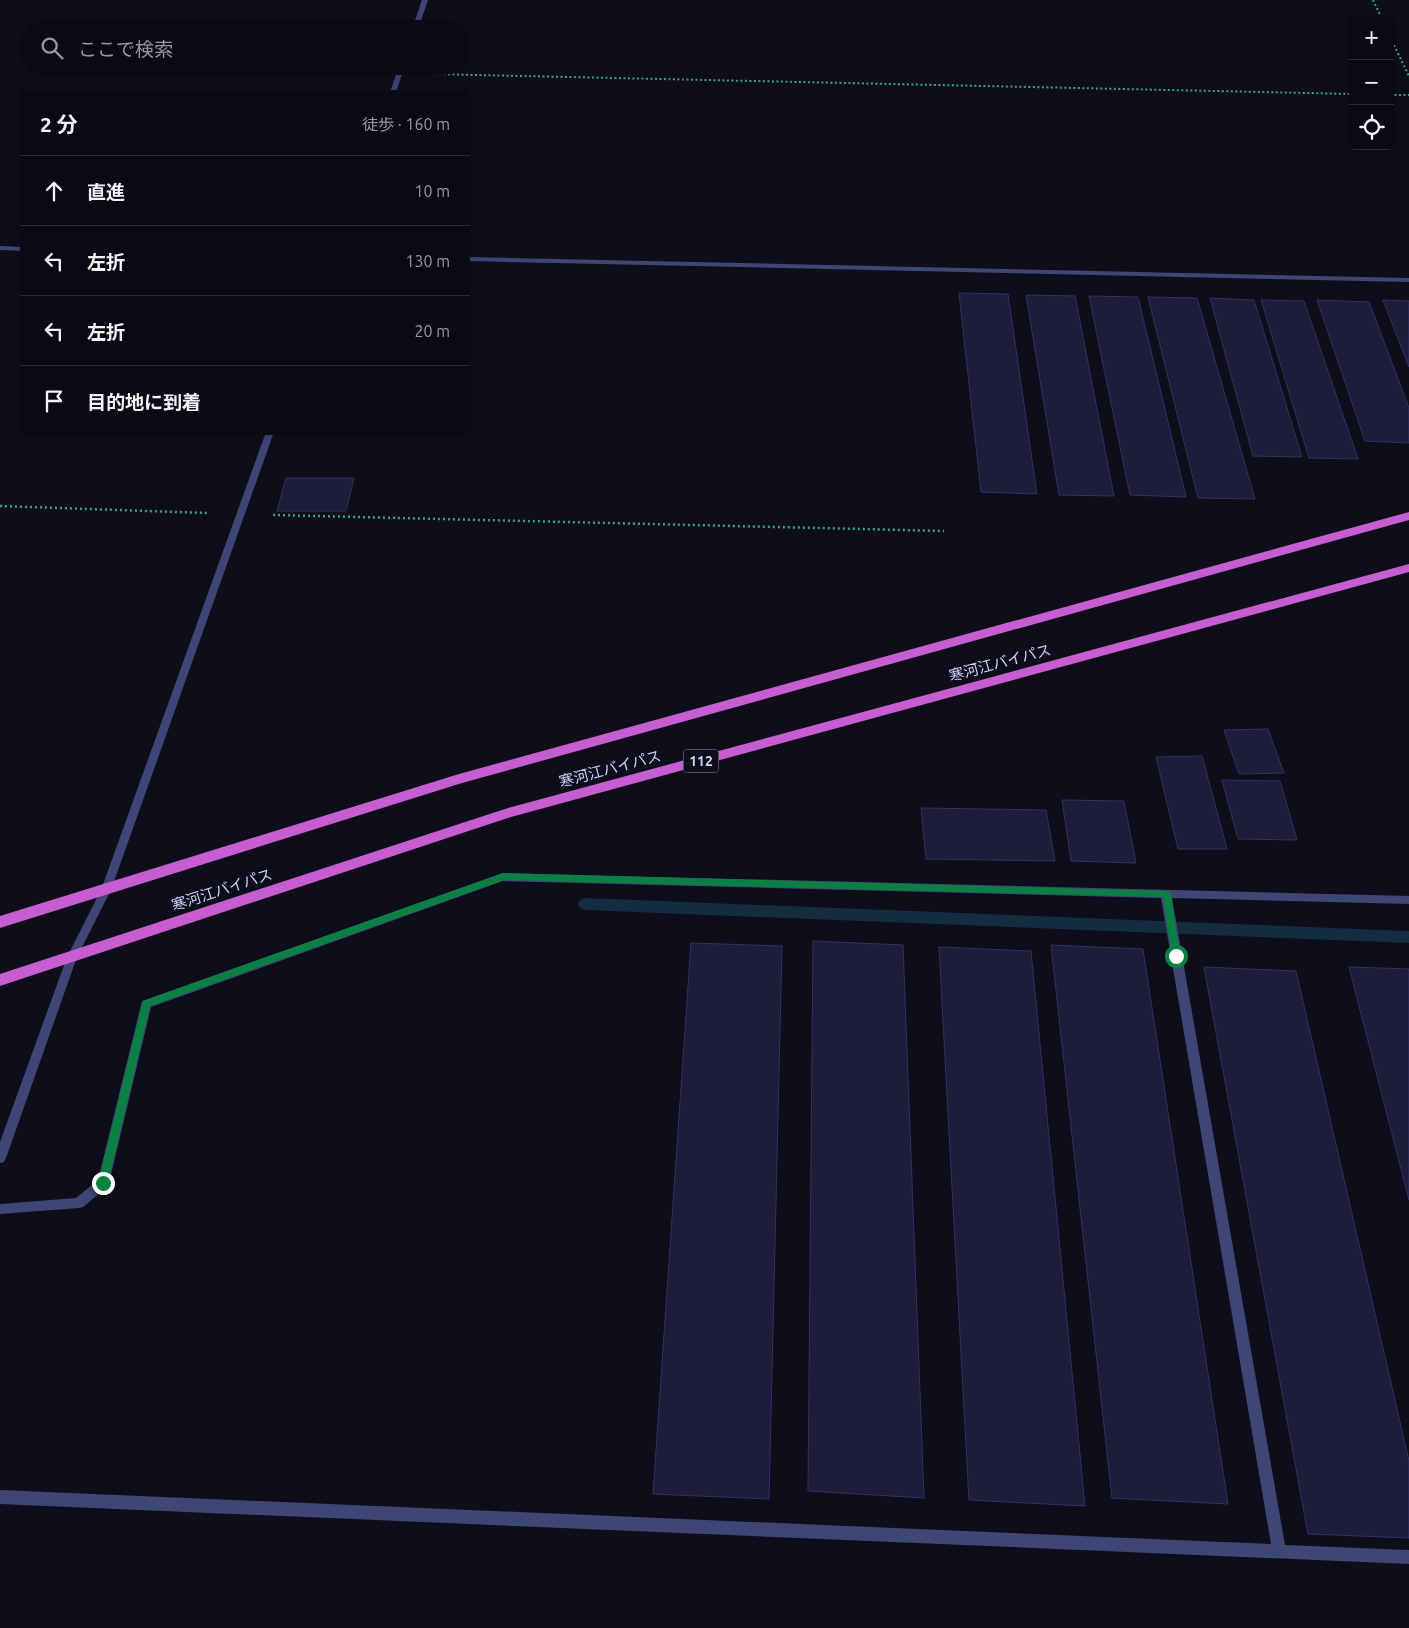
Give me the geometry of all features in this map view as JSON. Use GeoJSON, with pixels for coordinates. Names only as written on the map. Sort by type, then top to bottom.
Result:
{"type":"FeatureCollection","features":[{"type":"Feature","properties":{"kind":"highway","name":"寒河江バイパス"},"geometry":{"type":"LineString","coordinates":[[0,922],[459,779],[1409,516]]}},
{"type":"Feature","properties":{"kind":"highway","name":"寒河江バイパス"},"geometry":{"type":"LineString","coordinates":[[0,980],[508,813],[1409,568]]}},
{"type":"Feature","properties":{"kind":"street"},"geometry":{"type":"LineString","coordinates":[[418,20],[425,0]]}},
{"type":"Feature","properties":{"kind":"street"},"geometry":{"type":"LineString","coordinates":[[394,90],[399,75]]}},
{"type":"Feature","properties":{"kind":"street"},"geometry":{"type":"LineString","coordinates":[[0,248],[20,248]]}},
{"type":"Feature","properties":{"kind":"street"},"geometry":{"type":"LineString","coordinates":[[470,259],[1409,280]]}},
{"type":"Feature","properties":{"kind":"street"},"geometry":{"type":"LineString","coordinates":[[0,1158],[72,956],[106,890],[269,435]]}},
{"type":"Feature","properties":{"kind":"street"},"geometry":{"type":"LineString","coordinates":[[0,1209],[79,1203],[103,1183],[146,1004],[503,876],[1409,900]]}},
{"type":"Feature","properties":{"kind":"street"},"geometry":{"type":"LineString","coordinates":[[1166,894],[1279,1551]]}},
{"type":"Feature","properties":{"kind":"street"},"geometry":{"type":"LineString","coordinates":[[0,1497],[1409,1557]]}},
{"type":"Feature","properties":{"kind":"path"},"geometry":{"type":"LineString","coordinates":[[1373,0],[1380,15]]}},
{"type":"Feature","properties":{"kind":"path"},"geometry":{"type":"LineString","coordinates":[[1394,45],[1409,76]]}},
{"type":"Feature","properties":{"kind":"path"},"geometry":{"type":"LineString","coordinates":[[447,75],[1349,94]]}},
{"type":"Feature","properties":{"kind":"path"},"geometry":{"type":"LineString","coordinates":[[1394,95],[1409,95]]}},
{"type":"Feature","properties":{"kind":"path"},"geometry":{"type":"LineString","coordinates":[[0,506],[239,515],[944,531]]}},
{"type":"Feature","properties":{"kind":"building"},"geometry":{"type":"Polygon","coordinates":[[[959,293],[1008,294],[1037,494],[981,492],[959,293]]]}},
{"type":"Feature","properties":{"kind":"building"},"geometry":{"type":"Polygon","coordinates":[[[1026,295],[1075,296],[1114,496],[1059,495],[1026,295]]]}},
{"type":"Feature","properties":{"kind":"building"},"geometry":{"type":"Polygon","coordinates":[[[1089,296],[1138,297],[1186,497],[1130,495],[1089,296]]]}},
{"type":"Feature","properties":{"kind":"building"},"geometry":{"type":"Polygon","coordinates":[[[1148,297],[1197,298],[1255,499],[1198,498],[1148,297]]]}},
{"type":"Feature","properties":{"kind":"building"},"geometry":{"type":"Polygon","coordinates":[[[1210,298],[1254,300],[1302,457],[1253,456],[1210,298]]]}},
{"type":"Feature","properties":{"kind":"building"},"geometry":{"type":"Polygon","coordinates":[[[1261,300],[1304,301],[1358,459],[1309,458],[1261,300]]]}},
{"type":"Feature","properties":{"kind":"building"},"geometry":{"type":"Polygon","coordinates":[[[1317,300],[1369,302],[1409,408],[1409,443],[1365,441],[1317,300]]]}},
{"type":"Feature","properties":{"kind":"building"},"geometry":{"type":"Polygon","coordinates":[[[1383,300],[1409,301],[1409,367],[1383,300]]]}},
{"type":"Feature","properties":{"kind":"building"},"geometry":{"type":"Polygon","coordinates":[[[286,478],[354,478],[346,511],[277,511],[286,478]]]}},
{"type":"Feature","properties":{"kind":"building"},"geometry":{"type":"Polygon","coordinates":[[[1268,729],[1284,773],[1239,774],[1224,730],[1268,729]]]}},
{"type":"Feature","properties":{"kind":"building"},"geometry":{"type":"Polygon","coordinates":[[[1202,756],[1227,849],[1178,849],[1156,757],[1202,756]]]}},
{"type":"Feature","properties":{"kind":"building"},"geometry":{"type":"Polygon","coordinates":[[[1222,780],[1280,781],[1297,840],[1238,839],[1222,780]]]}},
{"type":"Feature","properties":{"kind":"building"},"geometry":{"type":"Polygon","coordinates":[[[1062,800],[1124,801],[1136,863],[1071,861],[1062,800]]]}},
{"type":"Feature","properties":{"kind":"building"},"geometry":{"type":"Polygon","coordinates":[[[921,808],[1046,810],[1055,861],[926,859],[921,808]]]}},
{"type":"Feature","properties":{"kind":"building"},"geometry":{"type":"Polygon","coordinates":[[[813,941],[903,945],[924,1498],[808,1491],[813,941]]]}},
{"type":"Feature","properties":{"kind":"building"},"geometry":{"type":"Polygon","coordinates":[[[691,943],[782,946],[769,1499],[653,1494],[691,943]]]}},
{"type":"Feature","properties":{"kind":"building"},"geometry":{"type":"Polygon","coordinates":[[[1051,945],[1143,949],[1228,1504],[1112,1498],[1051,945]]]}},
{"type":"Feature","properties":{"kind":"building"},"geometry":{"type":"Polygon","coordinates":[[[939,947],[1031,951],[1085,1506],[969,1500],[939,947]]]}},
{"type":"Feature","properties":{"kind":"building"},"geometry":{"type":"Polygon","coordinates":[[[1204,967],[1296,971],[1409,1461],[1409,1538],[1308,1534],[1204,967]]]}},
{"type":"Feature","properties":{"kind":"building"},"geometry":{"type":"Polygon","coordinates":[[[1349,967],[1409,969],[1409,1200],[1349,967]]]}},
{"type":"Feature","properties":{"kind":"waterway"},"geometry":{"type":"LineString","coordinates":[[586,904],[1409,937]]}},
{"type":"Feature","properties":{"kind":"route"},"geometry":{"type":"LineString","coordinates":[[103,1183],[146,1004],[503,876],[1166,894],[1176,956]]}}]}
